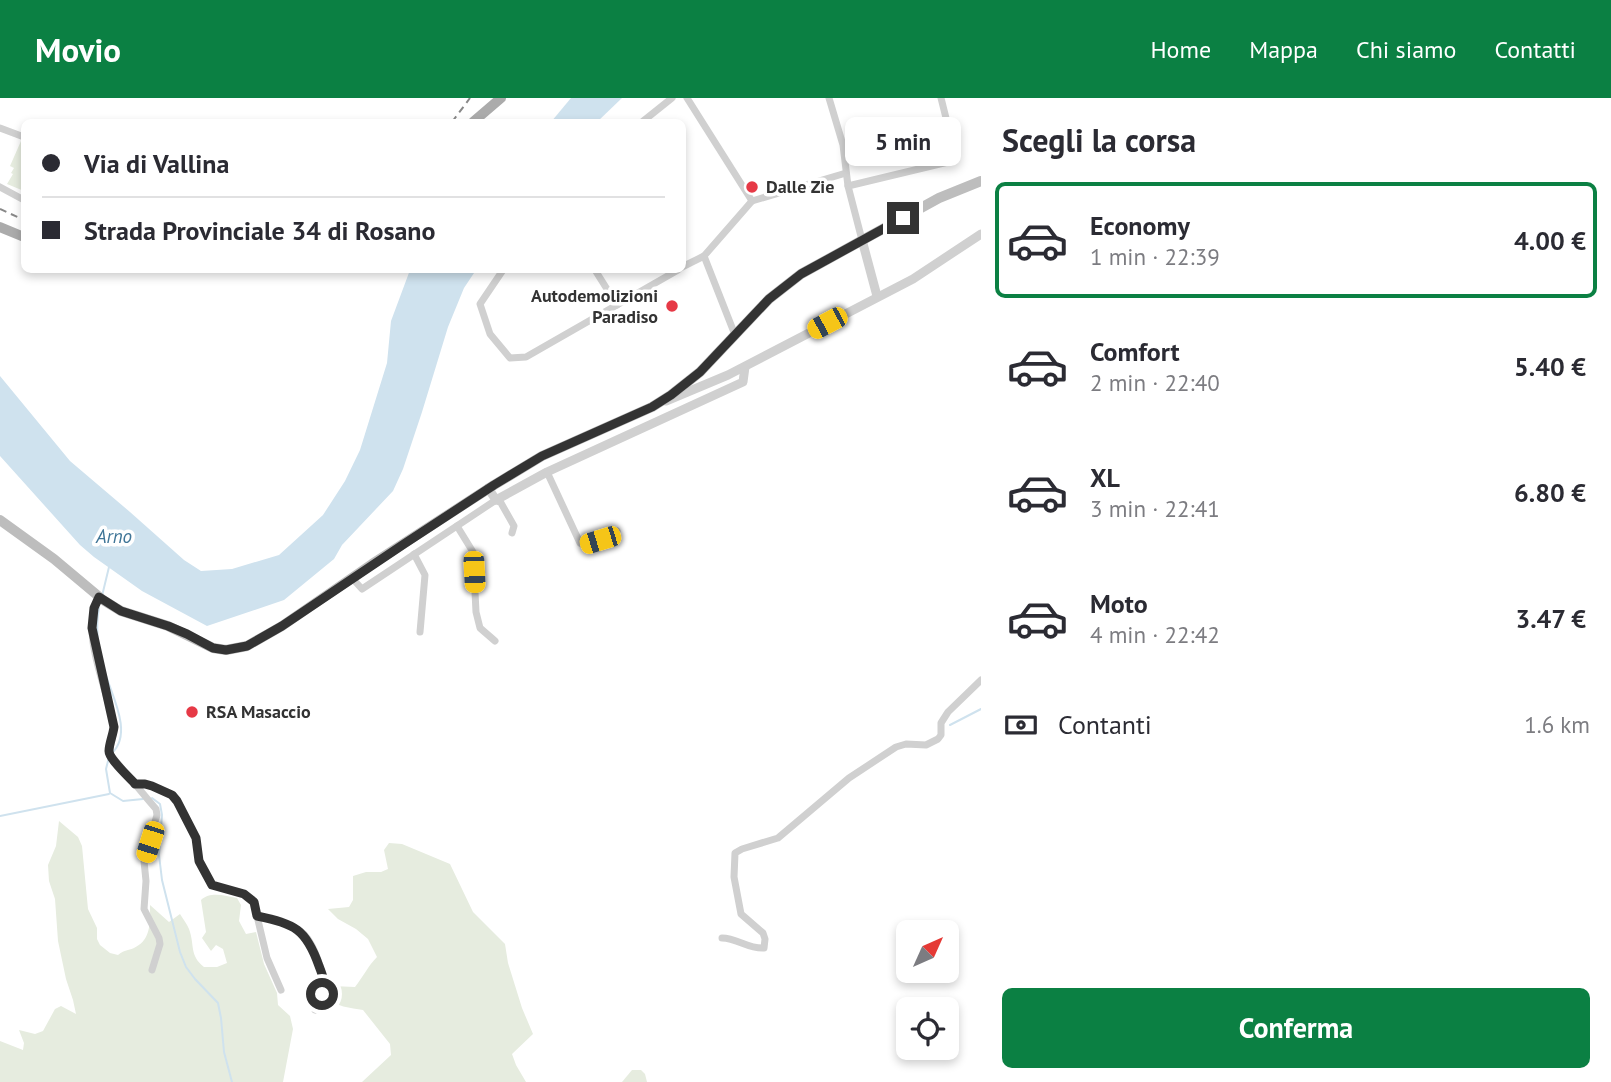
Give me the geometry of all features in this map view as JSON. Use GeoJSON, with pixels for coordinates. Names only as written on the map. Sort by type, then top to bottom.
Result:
{"type":"FeatureCollection","features":[{"type":"Feature","properties":{"kind":"main road"},"geometry":{"type":"LineString","coordinates":[[476,119],[500,98]]}},
{"type":"Feature","properties":{"kind":"main road"},"geometry":{"type":"LineString","coordinates":[[0,520],[121,611],[168,626],[213,648],[226,650],[247,646],[488,488],[542,456],[652,407],[671,395],[700,372],[769,299],[801,274],[939,198],[981,181]]}},
{"type":"Feature","properties":{"kind":"main road"},"geometry":{"type":"LineString","coordinates":[[0,227],[21,236]]}},
{"type":"Feature","properties":{"kind":"street"},"geometry":{"type":"LineString","coordinates":[[646,119],[673,98]]}},
{"type":"Feature","properties":{"kind":"street"},"geometry":{"type":"LineString","coordinates":[[687,98],[752,201]]}},
{"type":"Feature","properties":{"kind":"street"},"geometry":{"type":"LineString","coordinates":[[829,98],[843,145],[848,186],[877,296]]}},
{"type":"Feature","properties":{"kind":"street"},"geometry":{"type":"LineString","coordinates":[[848,186],[955,158],[940,98]]}},
{"type":"Feature","properties":{"kind":"street"},"geometry":{"type":"LineString","coordinates":[[0,128],[21,136]]}},
{"type":"Feature","properties":{"kind":"street"},"geometry":{"type":"LineString","coordinates":[[686,265],[704,256],[752,201],[846,173]]}},
{"type":"Feature","properties":{"kind":"street"},"geometry":{"type":"LineString","coordinates":[[0,187],[21,198]]}},
{"type":"Feature","properties":{"kind":"street"},"geometry":{"type":"LineString","coordinates":[[652,407],[745,367],[913,279],[981,234]]}},
{"type":"Feature","properties":{"kind":"street"},"geometry":{"type":"LineString","coordinates":[[704,256],[735,335]]}},
{"type":"Feature","properties":{"kind":"street"},"geometry":{"type":"LineString","coordinates":[[501,273],[480,304],[490,334],[510,358],[526,357],[671,273]]}},
{"type":"Feature","properties":{"kind":"street"},"geometry":{"type":"LineString","coordinates":[[597,273],[617,305]]}},
{"type":"Feature","properties":{"kind":"street"},"geometry":{"type":"LineString","coordinates":[[352,578],[362,589],[496,500],[547,472],[743,382],[745,367]]}},
{"type":"Feature","properties":{"kind":"street"},"geometry":{"type":"LineString","coordinates":[[547,472],[580,543],[584,545],[600,540],[617,531]]}},
{"type":"Feature","properties":{"kind":"street"},"geometry":{"type":"LineString","coordinates":[[488,488],[501,503],[514,526],[512,533]]}},
{"type":"Feature","properties":{"kind":"street"},"geometry":{"type":"LineString","coordinates":[[457,526],[473,552],[476,612],[480,628],[495,641]]}},
{"type":"Feature","properties":{"kind":"street"},"geometry":{"type":"LineString","coordinates":[[414,554],[425,575],[420,632]]}},
{"type":"Feature","properties":{"kind":"street"},"geometry":{"type":"LineString","coordinates":[[101,598],[94,608],[92,628],[114,727],[110,755],[156,809],[157,815],[144,862],[144,909],[160,944],[152,970]]}},
{"type":"Feature","properties":{"kind":"street"},"geometry":{"type":"LineString","coordinates":[[722,938],[754,949],[764,948],[763,933],[741,914],[734,877],[735,853],[778,838],[849,778],[896,747],[906,744],[926,745],[938,739],[948,712],[981,680]]}},
{"type":"Feature","properties":{"kind":"street"},"geometry":{"type":"LineString","coordinates":[[135,784],[152,786],[172,795],[196,838],[199,861],[212,885],[244,894],[254,902],[267,958],[281,990]]}},
{"type":"Feature","properties":{"kind":"street"},"geometry":{"type":"LineString","coordinates":[[257,916],[293,927],[304,935],[314,950],[325,986],[315,1010]]}},
{"type":"Feature","properties":{"kind":"shaded area"},"geometry":{"type":"Polygon","coordinates":[[[21,141],[21,190],[7,184],[14,168],[10,166],[21,141]]]}},
{"type":"Feature","properties":{"kind":"shaded area"},"geometry":{"type":"Polygon","coordinates":[[[59,821],[78,837],[82,846],[88,909],[97,928],[100,945],[110,953],[118,955],[144,940],[149,929],[150,905],[169,922],[180,914],[189,929],[196,958],[204,967],[217,967],[227,963],[223,949],[216,945],[211,951],[202,938],[206,932],[201,900],[214,895],[237,898],[241,905],[239,921],[246,934],[256,932],[264,964],[277,993],[278,1005],[290,1016],[293,1029],[283,1082],[0,1082],[0,1041],[23,1050],[24,1043],[19,1030],[35,1034],[43,1031],[55,1009],[61,1006],[76,1014],[58,941],[55,899],[49,881],[48,865],[56,846],[59,821]]]}},
{"type":"Feature","properties":{"kind":"shaded area"},"geometry":{"type":"Polygon","coordinates":[[[389,843],[402,844],[450,864],[473,912],[505,944],[522,1008],[533,1034],[512,1054],[526,1082],[362,1082],[391,1055],[390,1044],[363,1010],[338,1005],[326,996],[332,986],[355,987],[377,957],[368,939],[328,909],[349,907],[353,900],[353,876],[388,869],[384,850],[389,843]]]}},
{"type":"Feature","properties":{"kind":"shaded area"},"geometry":{"type":"Polygon","coordinates":[[[632,1070],[641,1070],[647,1082],[622,1082],[632,1070]]]}},
{"type":"Feature","properties":{"kind":"water"},"geometry":{"type":"Polygon","coordinates":[[[571,98],[622,98],[600,119],[554,119],[571,98]]]}},
{"type":"Feature","properties":{"kind":"water","name":"Arno"},"geometry":{"type":"Polygon","coordinates":[[[409,273],[474,273],[464,288],[448,327],[403,469],[393,491],[342,545],[334,559],[284,600],[207,626],[142,591],[94,557],[0,456],[0,376],[70,461],[184,560],[201,571],[232,569],[279,555],[323,515],[345,481],[360,450],[387,363],[391,321],[409,273]]]}},
{"type":"Feature","properties":{"kind":"waterway"},"geometry":{"type":"LineString","coordinates":[[102,596],[109,567]]}},
{"type":"Feature","properties":{"kind":"waterway"},"geometry":{"type":"LineString","coordinates":[[99,608],[97,631],[100,654],[121,724],[118,744],[112,753]]}},
{"type":"Feature","properties":{"kind":"waterway"},"geometry":{"type":"LineString","coordinates":[[950,725],[981,709]]}},
{"type":"Feature","properties":{"kind":"waterway"},"geometry":{"type":"LineString","coordinates":[[109,757],[106,769],[110,793],[123,801],[143,799]]}},
{"type":"Feature","properties":{"kind":"waterway"},"geometry":{"type":"LineString","coordinates":[[0,816],[109,794]]}},
{"type":"Feature","properties":{"kind":"waterway"},"geometry":{"type":"LineString","coordinates":[[152,798],[160,804],[162,815],[159,855],[162,880],[180,952],[186,967],[218,1003],[224,1052],[232,1082]]}},
{"type":"Feature","properties":{"kind":"railway"},"geometry":{"type":"LineString","coordinates":[[454,119],[470,98]]}},
{"type":"Feature","properties":{"kind":"railway"},"geometry":{"type":"LineString","coordinates":[[0,209],[21,219]]}},
{"type":"Feature","properties":{"kind":"place","name":"Dalle Zie"},"geometry":{"type":"Point","coordinates":[752,187]}},
{"type":"Feature","properties":{"kind":"place","name":"Autodemolizioni Paradiso"},"geometry":{"type":"Point","coordinates":[672,306]}},
{"type":"Feature","properties":{"kind":"place","name":"RSA Masaccio"},"geometry":{"type":"Point","coordinates":[192,712]}},
{"type":"Feature","properties":{"kind":"route"},"geometry":{"type":"LineString","coordinates":[[322,994],[325,986],[322,974],[314,950],[304,935],[293,927],[257,916],[254,902],[244,894],[212,885],[199,861],[196,838],[177,801],[172,795],[152,786],[135,784],[109,753],[114,727],[92,628],[94,608],[99,597],[121,611],[168,626],[213,648],[226,650],[247,646],[282,626],[542,456],[652,407],[671,395],[700,372],[769,299],[801,274],[903,218]]}}]}
